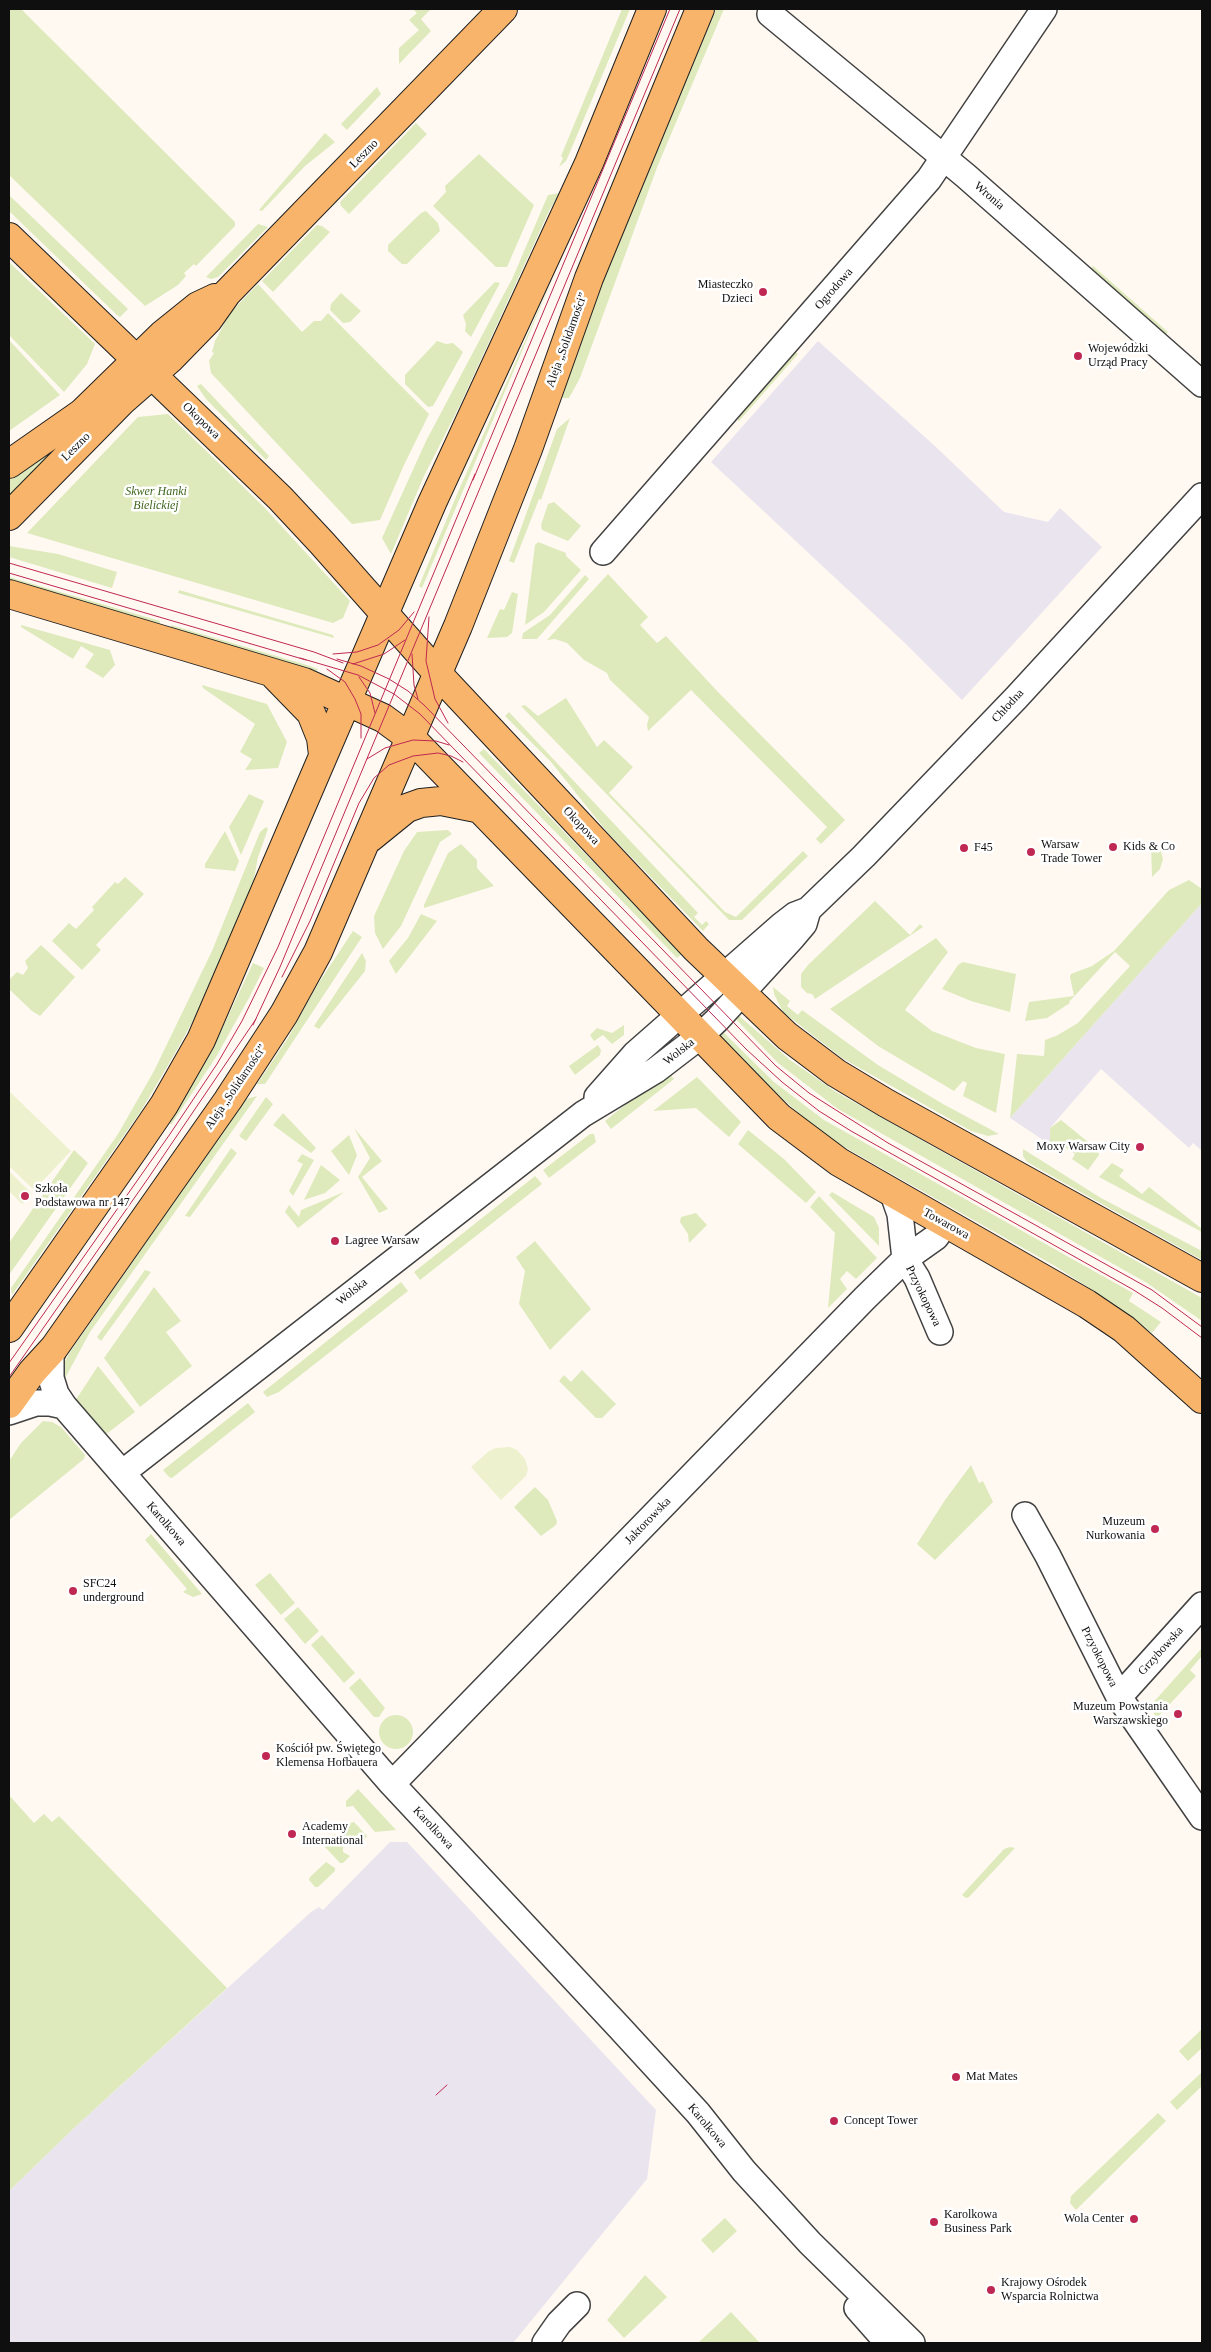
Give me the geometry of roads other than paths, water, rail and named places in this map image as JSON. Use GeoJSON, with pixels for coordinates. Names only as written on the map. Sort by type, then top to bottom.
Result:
{"type":"FeatureCollection","features":[{"type":"Feature","properties":{"kind":"main road"},"geometry":{"type":"LineString","coordinates":[[9,1328],[134,1149],[186,1068],[201,1040],[253,923],[432,503],[585,171],[652,9]]}},
{"type":"Feature","properties":{"kind":"main road","name":"Aleja „Solidarności”"},"geometry":{"type":"LineString","coordinates":[[9,1404],[32,1372],[54,1348],[228,1100],[284,1014],[318,952],[438,674],[528,449],[589,278],[700,9]]}},
{"type":"Feature","properties":{"kind":"main road","name":"Leszno"},"geometry":{"type":"LineString","coordinates":[[9,516],[122,401],[145,368],[159,338],[198,306],[227,293],[503,10]]}},
{"type":"Feature","properties":{"kind":"main road","name":"Okopowa"},"geometry":{"type":"LineString","coordinates":[[9,237],[280,498],[438,674],[733,985]]}},
{"type":"Feature","properties":{"kind":"main road","name":"Leszno"},"geometry":{"type":"LineString","coordinates":[[9,464],[145,368]]}},
{"type":"Feature","properties":{"kind":"main road"},"geometry":{"type":"LineString","coordinates":[[9,594],[304,682],[383,718],[410,738],[699,1037]]}},
{"type":"Feature","properties":{"kind":"main road"},"geometry":{"type":"LineString","coordinates":[[270,671],[311,713],[321,738],[323,755]]}},
{"type":"Feature","properties":{"kind":"main road"},"geometry":{"type":"LineString","coordinates":[[366,842],[401,812],[421,803],[441,801],[476,808]]}},
{"type":"Feature","properties":{"kind":"main road"},"geometry":{"type":"LineString","coordinates":[[733,985],[787,1036],[836,1073],[1202,1278]]}},
{"type":"Feature","properties":{"kind":"main road","name":"Towarowa"},"geometry":{"type":"LineString","coordinates":[[699,1037],[779,1117],[839,1162],[1059,1287],[1106,1316],[1202,1400]]}},
{"type":"Feature","properties":{"kind":"street","name":"Ogrodowa"},"geometry":{"type":"LineString","coordinates":[[603,552],[929,179],[1044,9]]}},
{"type":"Feature","properties":{"kind":"street","name":"Wronia"},"geometry":{"type":"LineString","coordinates":[[770,14],[944,157],[1202,384]]}},
{"type":"Feature","properties":{"kind":"street","name":"Chłodna"},"geometry":{"type":"LineString","coordinates":[[702,997],[733,985],[804,924],[808,910],[870,850],[1016,698],[1202,496]]}},
{"type":"Feature","properties":{"kind":"street","name":"Chłodna"},"geometry":{"type":"LineString","coordinates":[[720,1017],[733,985]]}},
{"type":"Feature","properties":{"kind":"street","name":"Wolska"},"geometry":{"type":"LineString","coordinates":[[582,1114],[635,1054],[702,997]]}},
{"type":"Feature","properties":{"kind":"street","name":"Wolska"},"geometry":{"type":"LineString","coordinates":[[122,1473],[582,1114],[656,1070],[699,1037],[720,1017]]}},
{"type":"Feature","properties":{"kind":"street"},"geometry":{"type":"LineString","coordinates":[[893,1194],[900,1214],[905,1259]]}},
{"type":"Feature","properties":{"kind":"street","name":"Jaktorowska"},"geometry":{"type":"LineString","coordinates":[[392,1784],[905,1259],[936,1237],[946,1224]]}},
{"type":"Feature","properties":{"kind":"street","name":"Przyokopowa"},"geometry":{"type":"LineString","coordinates":[[905,1259],[917,1278],[940,1332]]}},
{"type":"Feature","properties":{"kind":"street","name":"Karolkowa"},"geometry":{"type":"LineString","coordinates":[[54,1348],[51,1356],[51,1378],[56,1394],[64,1406],[392,1784],[620,2027],[698,2113],[744,2171],[810,2243],[912,2343]]}},
{"type":"Feature","properties":{"kind":"street"},"geometry":{"type":"LineString","coordinates":[[9,1412],[36,1403],[50,1402],[64,1406]]}},
{"type":"Feature","properties":{"kind":"street","name":"Przyokopowa"},"geometry":{"type":"LineString","coordinates":[[1025,1515],[1048,1556],[1119,1697],[1202,1817]]}},
{"type":"Feature","properties":{"kind":"street","name":"Grzybowska"},"geometry":{"type":"LineString","coordinates":[[1119,1697],[1202,1605]]}},
{"type":"Feature","properties":{"kind":"street","name":"Karolkowa"},"geometry":{"type":"LineString","coordinates":[[810,2243],[860,2311],[888,2343]]}},
{"type":"Feature","properties":{"kind":"street"},"geometry":{"type":"LineString","coordinates":[[545,2343],[559,2323],[581,2309],[574,2330],[562,2343]]}},
{"type":"Feature","properties":{"kind":"tram line"},"geometry":{"type":"LineString","coordinates":[[473,480],[670,9]]}},
{"type":"Feature","properties":{"kind":"tram line"},"geometry":{"type":"LineString","coordinates":[[253,1025],[280,967],[680,9]]}},
{"type":"Feature","properties":{"kind":"tram line"},"geometry":{"type":"LineString","coordinates":[[9,1363],[170,1134],[217,1064],[242,1021],[278,947],[475,474]]}},
{"type":"Feature","properties":{"kind":"tram line"},"geometry":{"type":"LineString","coordinates":[[9,563],[314,652],[343,663]]}},
{"type":"Feature","properties":{"kind":"tram line"},"geometry":{"type":"LineString","coordinates":[[9,573],[306,660]]}},
{"type":"Feature","properties":{"kind":"tram line"},"geometry":{"type":"LineString","coordinates":[[333,654],[357,652],[378,645],[399,630],[414,612]]}},
{"type":"Feature","properties":{"kind":"tram line"},"geometry":{"type":"LineString","coordinates":[[429,617],[426,661],[435,699],[448,723]]}},
{"type":"Feature","properties":{"kind":"tram line"},"geometry":{"type":"LineString","coordinates":[[353,664],[384,654],[405,640]]}},
{"type":"Feature","properties":{"kind":"tram line"},"geometry":{"type":"LineString","coordinates":[[412,654],[414,685],[418,699]]}},
{"type":"Feature","properties":{"kind":"tram line"},"geometry":{"type":"LineString","coordinates":[[300,658],[358,675],[394,694],[420,714],[746,1049],[782,1082],[819,1111],[851,1131],[1132,1289],[1162,1308],[1202,1338]]}},
{"type":"Feature","properties":{"kind":"tram line"},"geometry":{"type":"LineString","coordinates":[[337,659],[361,666],[389,679],[408,691],[424,705],[776,1066],[809,1093],[888,1143],[1152,1290],[1202,1327]]}},
{"type":"Feature","properties":{"kind":"tram line"},"geometry":{"type":"LineString","coordinates":[[327,669],[345,682],[355,699],[361,714],[361,738]]}},
{"type":"Feature","properties":{"kind":"tram line"},"geometry":{"type":"LineString","coordinates":[[359,677],[370,693],[375,713]]}},
{"type":"Feature","properties":{"kind":"tram line"},"geometry":{"type":"LineString","coordinates":[[367,759],[385,748],[413,740],[436,741],[449,745]]}},
{"type":"Feature","properties":{"kind":"tram line"},"geometry":{"type":"LineString","coordinates":[[282,977],[310,921],[359,803],[374,778],[389,765],[413,756],[438,753],[451,756],[463,762]]}},
{"type":"Feature","properties":{"kind":"tram line"},"geometry":{"type":"LineString","coordinates":[[9,1377],[149,1177],[256,1019]]}},
{"type":"Feature","properties":{"kind":"tram line"},"geometry":{"type":"LineString","coordinates":[[436,2095],[447,2085]]}},
{"type":"Feature","properties":{"kind":"place","name":"Miasteczko Dzieci"},"geometry":{"type":"Point","coordinates":[763,292]}},
{"type":"Feature","properties":{"kind":"place","name":"Wojewódzki Urząd Pracy"},"geometry":{"type":"Point","coordinates":[1078,356]}},
{"type":"Feature","properties":{"kind":"place","name":"Kids & Co"},"geometry":{"type":"Point","coordinates":[1113,847]}},
{"type":"Feature","properties":{"kind":"place","name":"F45"},"geometry":{"type":"Point","coordinates":[964,848]}},
{"type":"Feature","properties":{"kind":"place","name":"Warsaw Trade Tower"},"geometry":{"type":"Point","coordinates":[1031,852]}},
{"type":"Feature","properties":{"kind":"place","name":"Moxy Warsaw City"},"geometry":{"type":"Point","coordinates":[1140,1147]}},
{"type":"Feature","properties":{"kind":"place","name":"Szkoła Podstawowa nr 147"},"geometry":{"type":"Point","coordinates":[25,1196]}},
{"type":"Feature","properties":{"kind":"place","name":"Lagree Warsaw"},"geometry":{"type":"Point","coordinates":[335,1241]}},
{"type":"Feature","properties":{"kind":"place","name":"Muzeum Nurkowania"},"geometry":{"type":"Point","coordinates":[1155,1529]}},
{"type":"Feature","properties":{"kind":"place","name":"SFC24 underground"},"geometry":{"type":"Point","coordinates":[73,1591]}},
{"type":"Feature","properties":{"kind":"place","name":"Muzeum Powstania Warszawskiego"},"geometry":{"type":"Point","coordinates":[1178,1714]}},
{"type":"Feature","properties":{"kind":"place","name":"Kościół pw. Świętego Klemensa Hofbauera"},"geometry":{"type":"Point","coordinates":[266,1756]}},
{"type":"Feature","properties":{"kind":"place","name":"Academy International"},"geometry":{"type":"Point","coordinates":[292,1834]}},
{"type":"Feature","properties":{"kind":"place","name":"Mat Mates"},"geometry":{"type":"Point","coordinates":[956,2077]}},
{"type":"Feature","properties":{"kind":"place","name":"Concept Tower"},"geometry":{"type":"Point","coordinates":[834,2121]}},
{"type":"Feature","properties":{"kind":"place","name":"Wola Center"},"geometry":{"type":"Point","coordinates":[1134,2219]}},
{"type":"Feature","properties":{"kind":"place","name":"Karolkowa Business Park"},"geometry":{"type":"Point","coordinates":[934,2222]}},
{"type":"Feature","properties":{"kind":"place","name":"Krajowy Ośrodek Wsparcia Rolnictwa"},"geometry":{"type":"Point","coordinates":[991,2290]}},
{"type":"Feature","properties":{"kind":"park label","name":"Skwer Hanki Bielickiej"},"geometry":{"type":"Point","coordinates":[156,499]}}]}
